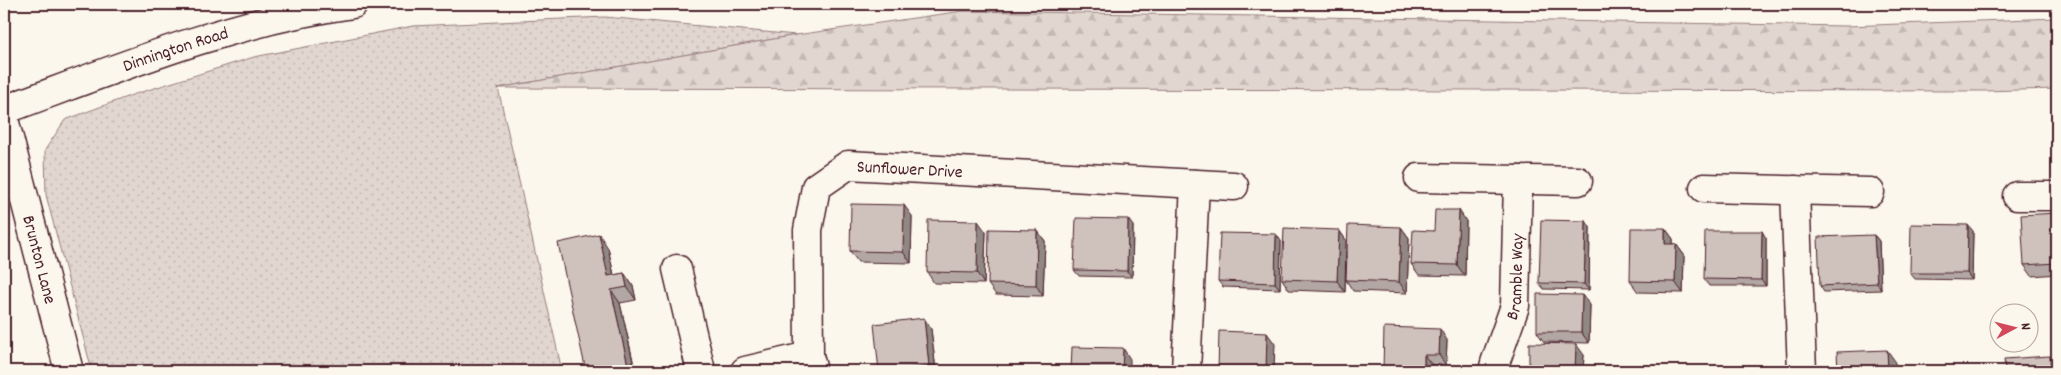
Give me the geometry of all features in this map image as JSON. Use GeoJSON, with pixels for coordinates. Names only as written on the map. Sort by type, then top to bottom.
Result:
{"type":"FeatureCollection","features":[{"type":"Feature","properties":{"kind":"street","name":"Dinnington Road"},"geometry":{"type":"LineString","coordinates":[[4,110],[155,54],[234,29],[313,7],[353,4]]}},
{"type":"Feature","properties":{"kind":"street","name":"Brunton Lane"},"geometry":{"type":"LineString","coordinates":[[4,119],[69,371]]}},
{"type":"Feature","properties":{"kind":"street","name":"Sunflower Drive"},"geometry":{"type":"LineString","coordinates":[[811,364],[808,230],[816,187],[848,166],[1234,186]]}},
{"type":"Feature","properties":{"kind":"street"},"geometry":{"type":"LineString","coordinates":[[1418,178],[1578,181]]}},
{"type":"Feature","properties":{"kind":"street","name":"Bramble Way"},"geometry":{"type":"LineString","coordinates":[[1494,371],[1495,363],[1515,306],[1518,180]]}},
{"type":"Feature","properties":{"kind":"street"},"geometry":{"type":"LineString","coordinates":[[1186,371],[1195,184]]}},
{"type":"Feature","properties":{"kind":"street"},"geometry":{"type":"LineString","coordinates":[[1704,188],[1870,192]]}},
{"type":"Feature","properties":{"kind":"street"},"geometry":{"type":"LineString","coordinates":[[1795,190],[1802,371]]}},
{"type":"Feature","properties":{"kind":"street"},"geometry":{"type":"LineString","coordinates":[[2017,196],[2057,196]]}},
{"type":"Feature","properties":{"kind":"street"},"geometry":{"type":"LineString","coordinates":[[677,268],[701,371]]}},
{"type":"Feature","properties":{"kind":"street"},"geometry":{"type":"LineString","coordinates":[[745,371],[811,364]]}},
{"type":"Feature","properties":{"kind":"green space"},"geometry":{"type":"Polygon","coordinates":[[[963,11],[1847,26],[2057,18],[2057,89],[1982,91],[498,88],[796,35],[963,11]]]}},
{"type":"Feature","properties":{"kind":"green space"},"geometry":{"type":"Polygon","coordinates":[[[605,17],[796,35],[498,88],[562,371],[92,371],[46,195],[45,150],[65,120],[132,95],[254,57],[413,26],[605,17]]]}},
{"type":"Feature","properties":{"kind":"building"},"geometry":{"type":"Polygon","coordinates":[[[851,204],[904,205],[903,252],[850,251],[851,204]]]}},
{"type":"Feature","properties":{"kind":"building"},"geometry":{"type":"Polygon","coordinates":[[[1435,210],[1459,210],[1457,265],[1411,264],[1413,230],[1434,231],[1435,210]]]}},
{"type":"Feature","properties":{"kind":"building"},"geometry":{"type":"Polygon","coordinates":[[[2057,213],[2057,263],[2024,265],[2021,215],[2057,213]]]}},
{"type":"Feature","properties":{"kind":"building"},"geometry":{"type":"Polygon","coordinates":[[[1076,218],[1128,219],[1127,271],[1074,270],[1076,218]]]}},
{"type":"Feature","properties":{"kind":"building"},"geometry":{"type":"Polygon","coordinates":[[[928,220],[978,221],[977,273],[927,272],[928,220]]]}},
{"type":"Feature","properties":{"kind":"building"},"geometry":{"type":"Polygon","coordinates":[[[1541,220],[1586,221],[1584,284],[1539,283],[1541,220]]]}},
{"type":"Feature","properties":{"kind":"building"},"geometry":{"type":"Polygon","coordinates":[[[1911,224],[1968,225],[1967,273],[1910,273],[1911,224]]]}},
{"type":"Feature","properties":{"kind":"building"},"geometry":{"type":"Polygon","coordinates":[[[1348,225],[1401,227],[1399,282],[1346,280],[1348,225]]]}},
{"type":"Feature","properties":{"kind":"building"},"geometry":{"type":"Polygon","coordinates":[[[1284,228],[1339,230],[1337,281],[1282,279],[1284,228]]]}},
{"type":"Feature","properties":{"kind":"building"},"geometry":{"type":"Polygon","coordinates":[[[1631,228],[1665,228],[1665,244],[1676,244],[1675,282],[1630,281],[1631,228]]]}},
{"type":"Feature","properties":{"kind":"building"},"geometry":{"type":"Polygon","coordinates":[[[989,229],[1037,230],[1036,285],[988,284],[989,229]]]}},
{"type":"Feature","properties":{"kind":"building"},"geometry":{"type":"Polygon","coordinates":[[[1705,231],[1762,231],[1761,280],[1704,279],[1705,231]]]}},
{"type":"Feature","properties":{"kind":"building"},"geometry":{"type":"Polygon","coordinates":[[[1220,233],[1276,234],[1275,283],[1218,281],[1220,233]]]}},
{"type":"Feature","properties":{"kind":"building"},"geometry":{"type":"Polygon","coordinates":[[[599,234],[608,276],[624,273],[627,287],[611,290],[629,370],[645,367],[646,371],[586,371],[558,243],[599,234]]]}},
{"type":"Feature","properties":{"kind":"building"},"geometry":{"type":"Polygon","coordinates":[[[1874,235],[1877,283],[1820,286],[1818,237],[1874,235]]]}},
{"type":"Feature","properties":{"kind":"building"},"geometry":{"type":"Polygon","coordinates":[[[1537,294],[1582,295],[1581,332],[1537,332],[1537,294]]]}},
{"type":"Feature","properties":{"kind":"building"},"geometry":{"type":"Polygon","coordinates":[[[924,318],[929,366],[879,371],[874,324],[924,318]]]}},
{"type":"Feature","properties":{"kind":"building"},"geometry":{"type":"Polygon","coordinates":[[[1384,327],[1440,329],[1439,355],[1424,355],[1424,371],[1383,371],[1384,327]]]}},
{"type":"Feature","properties":{"kind":"building"},"geometry":{"type":"Polygon","coordinates":[[[1219,331],[1267,333],[1266,371],[1218,371],[1219,331]]]}},
{"type":"Feature","properties":{"kind":"building"},"geometry":{"type":"Polygon","coordinates":[[[1529,343],[1576,344],[1575,371],[1538,371],[1538,369],[1529,369],[1529,343]]]}},
{"type":"Feature","properties":{"kind":"building"},"geometry":{"type":"Polygon","coordinates":[[[1072,347],[1123,348],[1122,371],[1071,371],[1072,347]]]}},
{"type":"Feature","properties":{"kind":"building"},"geometry":{"type":"Polygon","coordinates":[[[1887,350],[1888,371],[1838,371],[1837,352],[1887,350]]]}},
{"type":"Feature","properties":{"kind":"building"},"geometry":{"type":"Polygon","coordinates":[[[2050,356],[2051,371],[2005,371],[2004,359],[2050,356]]]}}]}
